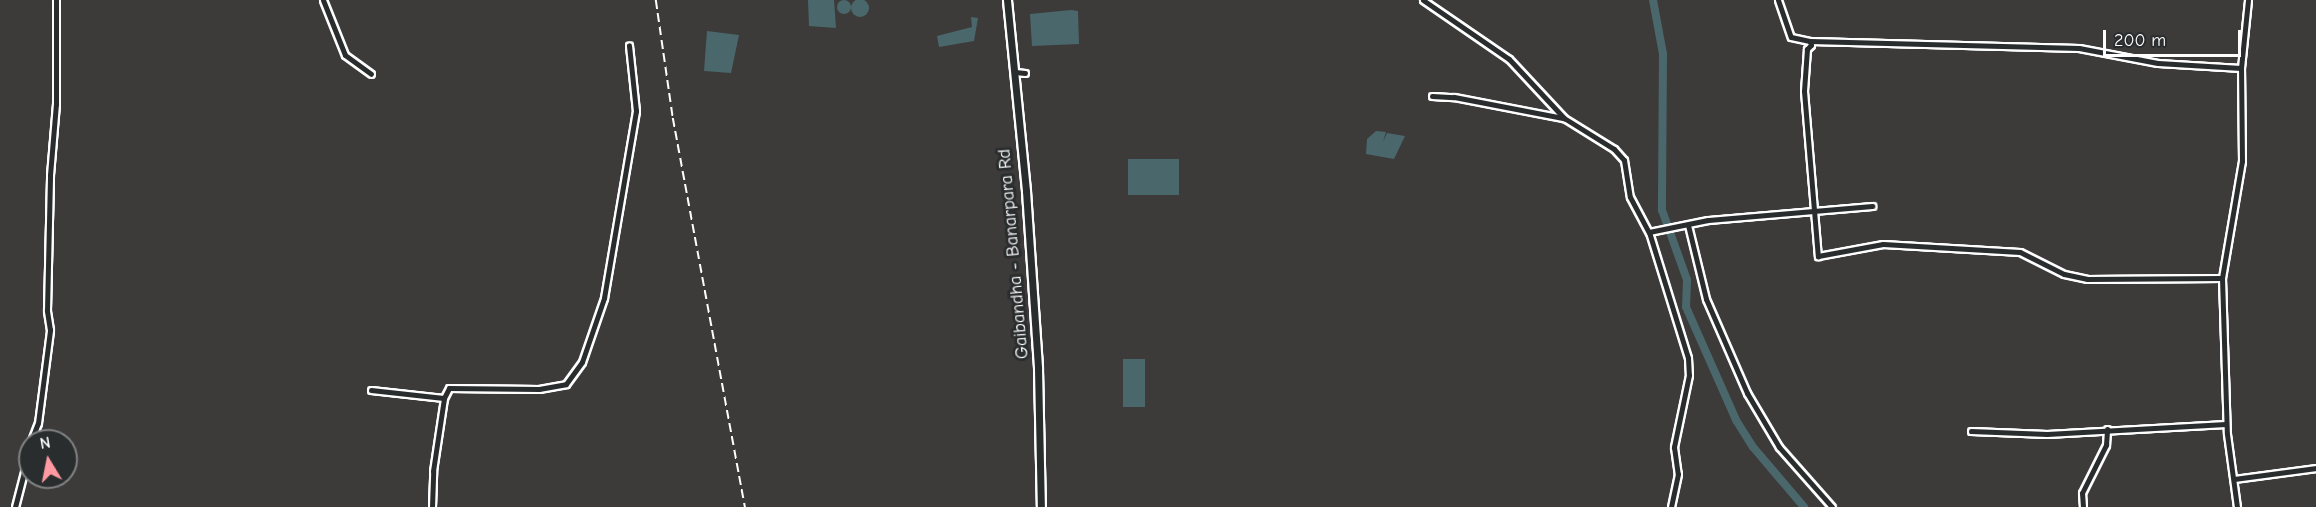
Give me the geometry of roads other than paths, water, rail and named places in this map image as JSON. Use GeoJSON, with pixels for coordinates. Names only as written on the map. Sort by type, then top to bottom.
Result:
{"type":"FeatureCollection","features":[{"type":"Feature","properties":{"kind":"main road","name":"Gaibandha - Banarpara Rd"},"geometry":{"type":"LineString","coordinates":[[1007,0],[1033,232],[1041,507]]}},
{"type":"Feature","properties":{"kind":"street"},"geometry":{"type":"LineString","coordinates":[[36,429],[50,330],[47,299],[50,175],[56,104],[56,0]]}},
{"type":"Feature","properties":{"kind":"street"},"geometry":{"type":"LineString","coordinates":[[323,0],[345,55],[371,74]]}},
{"type":"Feature","properties":{"kind":"street"},"geometry":{"type":"LineString","coordinates":[[1423,0],[1509,59],[1564,118],[1623,158],[1630,197],[1649,232],[1688,358],[1689,375],[1674,447],[1678,474],[1671,507]]}},
{"type":"Feature","properties":{"kind":"street"},"geometry":{"type":"LineString","coordinates":[[1778,0],[1791,37],[1810,41],[2079,48],[2158,63],[2241,68]]}},
{"type":"Feature","properties":{"kind":"street"},"geometry":{"type":"LineString","coordinates":[[2237,507],[2226,424],[2222,278],[2242,161],[2241,68],[2248,0]]}},
{"type":"Feature","properties":{"kind":"street"},"geometry":{"type":"LineString","coordinates":[[1810,41],[1804,91],[1815,244],[1821,258],[1883,243],[2020,252],[2064,274],[2087,279],[2222,278]]}},
{"type":"Feature","properties":{"kind":"street"},"geometry":{"type":"LineString","coordinates":[[432,507],[444,398],[449,388],[539,389],[566,384],[582,362],[604,298],[636,111],[629,45]]}},
{"type":"Feature","properties":{"kind":"street"},"geometry":{"type":"LineString","coordinates":[[1015,72],[1025,73]]}},
{"type":"Feature","properties":{"kind":"street"},"geometry":{"type":"LineString","coordinates":[[1432,96],[1454,97],[1564,118]]}},
{"type":"Feature","properties":{"kind":"street"},"geometry":{"type":"LineString","coordinates":[[1649,232],[1685,225],[1812,209],[1872,206]]}},
{"type":"Feature","properties":{"kind":"street"},"geometry":{"type":"LineString","coordinates":[[1685,225],[1706,299],[1747,393],[1779,447],[1832,507]]}},
{"type":"Feature","properties":{"kind":"street"},"geometry":{"type":"LineString","coordinates":[[371,390],[444,398]]}},
{"type":"Feature","properties":{"kind":"street"},"geometry":{"type":"LineString","coordinates":[[1971,431],[2047,434],[2226,424]]}},
{"type":"Feature","properties":{"kind":"street"},"geometry":{"type":"LineString","coordinates":[[2083,507],[2082,493],[2106,445],[2108,429]]}},
{"type":"Feature","properties":{"kind":"street"},"geometry":{"type":"LineString","coordinates":[[2234,479],[2316,468]]}},
{"type":"Feature","properties":{"kind":"street"},"geometry":{"type":"LineString","coordinates":[[15,507],[20,489]]}},
{"type":"Feature","properties":{"kind":"water"},"geometry":{"type":"Polygon","coordinates":[[[860,-1],[866,2],[869,8],[866,14],[860,17],[854,14],[851,8],[854,2],[860,-1]]]}},
{"type":"Feature","properties":{"kind":"water"},"geometry":{"type":"Polygon","coordinates":[[[808,0],[834,0],[836,28],[809,26],[808,0]]]}},
{"type":"Feature","properties":{"kind":"water"},"geometry":{"type":"Polygon","coordinates":[[[841,0],[847,0],[851,7],[847,14],[841,14],[837,10],[837,4],[841,0]]]}},
{"type":"Feature","properties":{"kind":"water"},"geometry":{"type":"Polygon","coordinates":[[[1078,11],[1079,44],[1032,46],[1030,14],[1078,11]]]}},
{"type":"Feature","properties":{"kind":"water"},"geometry":{"type":"Polygon","coordinates":[[[971,17],[978,18],[974,41],[939,47],[937,36],[972,27],[971,17]]]}},
{"type":"Feature","properties":{"kind":"water"},"geometry":{"type":"Polygon","coordinates":[[[707,31],[739,35],[731,73],[704,71],[707,31]]]}},
{"type":"Feature","properties":{"kind":"water"},"geometry":{"type":"Polygon","coordinates":[[[1376,131],[1386,132],[1383,142],[1387,133],[1405,136],[1394,159],[1366,154],[1367,139],[1376,131]]]}},
{"type":"Feature","properties":{"kind":"water"},"geometry":{"type":"Polygon","coordinates":[[[1128,159],[1179,159],[1179,195],[1128,195],[1128,159]]]}},
{"type":"Feature","properties":{"kind":"water"},"geometry":{"type":"Polygon","coordinates":[[[1123,359],[1145,359],[1145,407],[1123,407],[1123,359]]]}},
{"type":"Feature","properties":{"kind":"waterway"},"geometry":{"type":"LineString","coordinates":[[1653,0],[1663,54],[1662,210],[1687,280],[1686,307],[1736,420],[1753,447],[1804,507]]}},
{"type":"Feature","properties":{"kind":"railway"},"geometry":{"type":"LineString","coordinates":[[656,0],[673,118],[745,507]]}}]}
